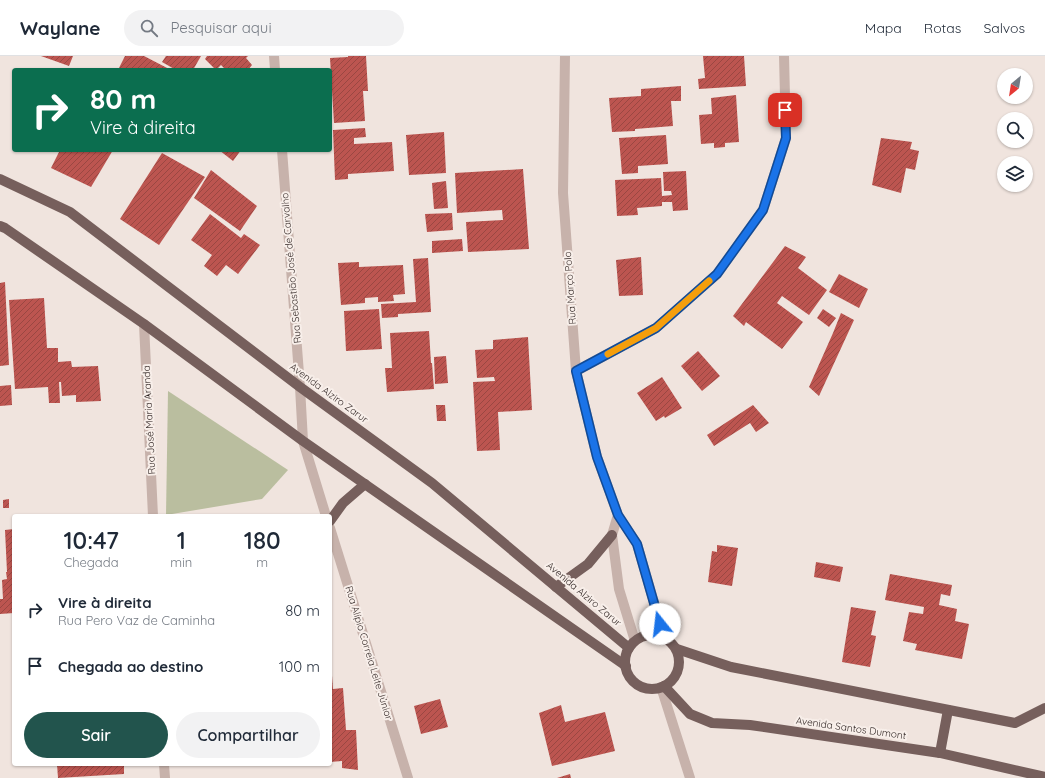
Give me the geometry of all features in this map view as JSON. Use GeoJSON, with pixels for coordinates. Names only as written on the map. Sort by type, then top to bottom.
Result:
{"type":"FeatureCollection","features":[{"type":"Feature","properties":{"kind":"main road","name":"Avenida Alziro Zarur"},"geometry":{"type":"LineString","coordinates":[[0,179],[70,212],[300,387],[432,483],[556,586],[632,644]]}},
{"type":"Feature","properties":{"kind":"main road"},"geometry":{"type":"LineString","coordinates":[[0,226],[144,324],[303,441],[626,666]]}},
{"type":"Feature","properties":{"kind":"main road"},"geometry":{"type":"LineString","coordinates":[[332,518],[342,503],[365,484]]}},
{"type":"Feature","properties":{"kind":"main road"},"geometry":{"type":"LineString","coordinates":[[556,586],[588,564],[612,535]]}},
{"type":"Feature","properties":{"kind":"main road"},"geometry":{"type":"LineString","coordinates":[[654,635],[664,637],[672,642],[677,650],[679,667],[671,681],[652,689],[635,682],[629,675],[626,666],[626,657],[632,644],[644,636],[654,635]]}},
{"type":"Feature","properties":{"kind":"main road"},"geometry":{"type":"LineString","coordinates":[[677,650],[731,667],[1015,723],[1045,708]]}},
{"type":"Feature","properties":{"kind":"main road","name":"Avenida Santos Dumont"},"geometry":{"type":"LineString","coordinates":[[662,686],[690,714],[712,722],[750,725],[940,753],[1045,777]]}},
{"type":"Feature","properties":{"kind":"main road"},"geometry":{"type":"LineString","coordinates":[[940,753],[948,710]]}},
{"type":"Feature","properties":{"kind":"street"},"geometry":{"type":"LineString","coordinates":[[274,56],[275,68]]}},
{"type":"Feature","properties":{"kind":"street","name":"Rua Março Polo"},"geometry":{"type":"LineString","coordinates":[[564,56],[563,193],[576,371],[597,457],[618,515],[637,544],[664,637]]}},
{"type":"Feature","properties":{"kind":"street"},"geometry":{"type":"LineString","coordinates":[[576,371],[656,328],[717,274],[763,210],[786,138],[784,56]]}},
{"type":"Feature","properties":{"kind":"street","name":"Rua Sebastião José de Carvalho"},"geometry":{"type":"LineString","coordinates":[[282,152],[300,387]]}},
{"type":"Feature","properties":{"kind":"street","name":"Rua José Maria Aranda"},"geometry":{"type":"LineString","coordinates":[[144,324],[153,514]]}},
{"type":"Feature","properties":{"kind":"street"},"geometry":{"type":"LineString","coordinates":[[300,387],[303,441],[325,514]]}},
{"type":"Feature","properties":{"kind":"street"},"geometry":{"type":"LineString","coordinates":[[618,515],[612,535],[619,589],[632,644]]}},
{"type":"Feature","properties":{"kind":"street","name":"Rua Alípio Correia Leite Júnior"},"geometry":{"type":"LineString","coordinates":[[332,534],[408,778]]}},
{"type":"Feature","properties":{"kind":"street"},"geometry":{"type":"LineString","coordinates":[[662,686],[690,778]]}},
{"type":"Feature","properties":{"kind":"street"},"geometry":{"type":"LineString","coordinates":[[164,766],[165,778]]}},
{"type":"Feature","properties":{"kind":"green space"},"geometry":{"type":"Polygon","coordinates":[[[168,391],[288,470],[262,499],[166,514],[168,391]]]}},
{"type":"Feature","properties":{"kind":"building"},"geometry":{"type":"Polygon","coordinates":[[[41,56],[73,56],[69,66],[41,56]]]}},
{"type":"Feature","properties":{"kind":"building"},"geometry":{"type":"Polygon","coordinates":[[[125,56],[144,56],[167,68],[119,68],[125,56]]]}},
{"type":"Feature","properties":{"kind":"building"},"geometry":{"type":"Polygon","coordinates":[[[166,56],[201,56],[194,68],[172,68],[162,62],[166,56]]]}},
{"type":"Feature","properties":{"kind":"building"},"geometry":{"type":"Polygon","coordinates":[[[207,56],[248,56],[246,58],[252,65],[250,68],[224,68],[221,65],[218,68],[214,68],[205,59],[207,56]]]}},
{"type":"Feature","properties":{"kind":"building"},"geometry":{"type":"Polygon","coordinates":[[[366,56],[368,91],[363,91],[365,121],[334,123],[332,68],[331,68],[330,58],[366,56]]]}},
{"type":"Feature","properties":{"kind":"building"},"geometry":{"type":"Polygon","coordinates":[[[703,56],[744,56],[746,86],[699,89],[698,79],[705,78],[703,56]]]}},
{"type":"Feature","properties":{"kind":"building"},"geometry":{"type":"Polygon","coordinates":[[[681,86],[681,101],[671,101],[673,126],[635,129],[635,131],[612,132],[609,98],[641,96],[641,89],[681,86]]]}},
{"type":"Feature","properties":{"kind":"building"},"geometry":{"type":"Polygon","coordinates":[[[736,95],[739,142],[725,143],[725,147],[714,148],[714,143],[701,144],[699,115],[712,114],[711,98],[736,95]]]}},
{"type":"Feature","properties":{"kind":"building"},"geometry":{"type":"Polygon","coordinates":[[[365,128],[366,137],[354,138],[354,144],[392,142],[394,171],[348,174],[348,179],[335,180],[333,130],[365,128]]]}},
{"type":"Feature","properties":{"kind":"building"},"geometry":{"type":"Polygon","coordinates":[[[444,132],[446,173],[409,175],[406,135],[444,132]]]}},
{"type":"Feature","properties":{"kind":"building"},"geometry":{"type":"Polygon","coordinates":[[[666,135],[668,164],[638,166],[638,173],[622,174],[619,138],[666,135]]]}},
{"type":"Feature","properties":{"kind":"building"},"geometry":{"type":"Polygon","coordinates":[[[881,138],[912,142],[910,149],[919,151],[915,170],[906,168],[901,193],[872,185],[881,138]]]}},
{"type":"Feature","properties":{"kind":"building"},"geometry":{"type":"Polygon","coordinates":[[[59,152],[112,152],[91,187],[51,168],[59,152]]]}},
{"type":"Feature","properties":{"kind":"building"},"geometry":{"type":"Polygon","coordinates":[[[222,152],[240,152],[233,161],[222,152]]]}},
{"type":"Feature","properties":{"kind":"building"},"geometry":{"type":"Polygon","coordinates":[[[162,153],[205,177],[159,245],[120,219],[162,153]]]}},
{"type":"Feature","properties":{"kind":"building"},"geometry":{"type":"Polygon","coordinates":[[[523,169],[529,249],[468,252],[466,222],[503,220],[502,210],[457,213],[455,173],[523,169]]]}},
{"type":"Feature","properties":{"kind":"building"},"geometry":{"type":"Polygon","coordinates":[[[211,170],[257,206],[240,231],[194,198],[211,170]]]}},
{"type":"Feature","properties":{"kind":"building"},"geometry":{"type":"Polygon","coordinates":[[[686,171],[688,210],[673,211],[672,202],[662,202],[662,206],[637,208],[638,215],[617,216],[615,180],[661,178],[662,196],[672,195],[671,191],[664,191],[663,172],[686,171]]]}},
{"type":"Feature","properties":{"kind":"building"},"geometry":{"type":"Polygon","coordinates":[[[446,181],[448,208],[434,209],[432,183],[446,181]]]}},
{"type":"Feature","properties":{"kind":"building"},"geometry":{"type":"Polygon","coordinates":[[[452,213],[453,230],[427,232],[425,214],[452,213]]]}},
{"type":"Feature","properties":{"kind":"building"},"geometry":{"type":"Polygon","coordinates":[[[210,214],[241,238],[244,234],[260,245],[238,274],[226,265],[217,276],[204,266],[212,255],[191,240],[210,214]]]}},
{"type":"Feature","properties":{"kind":"building"},"geometry":{"type":"Polygon","coordinates":[[[462,239],[463,251],[432,253],[432,241],[462,239]]]}},
{"type":"Feature","properties":{"kind":"building"},"geometry":{"type":"Polygon","coordinates":[[[785,246],[806,257],[798,268],[827,290],[809,315],[782,296],[777,303],[803,322],[782,349],[746,322],[744,326],[733,316],[785,246]]]}},
{"type":"Feature","properties":{"kind":"building"},"geometry":{"type":"Polygon","coordinates":[[[641,257],[643,295],[619,296],[616,260],[641,257]]]}},
{"type":"Feature","properties":{"kind":"building"},"geometry":{"type":"Polygon","coordinates":[[[428,258],[431,312],[398,314],[398,317],[382,318],[381,304],[416,302],[413,259],[428,258]]]}},
{"type":"Feature","properties":{"kind":"building"},"geometry":{"type":"Polygon","coordinates":[[[359,262],[359,267],[403,265],[405,294],[393,295],[394,301],[378,302],[378,297],[365,298],[365,303],[341,305],[338,263],[359,262]]]}},
{"type":"Feature","properties":{"kind":"building"},"geometry":{"type":"Polygon","coordinates":[[[839,274],[868,289],[859,308],[829,292],[839,274]]]}},
{"type":"Feature","properties":{"kind":"building"},"geometry":{"type":"Polygon","coordinates":[[[5,282],[9,365],[0,366],[0,283],[5,282]]]}},
{"type":"Feature","properties":{"kind":"building"},"geometry":{"type":"Polygon","coordinates":[[[44,298],[47,348],[58,348],[58,362],[71,361],[72,367],[98,366],[101,401],[76,402],[76,395],[62,396],[61,382],[59,382],[60,403],[49,403],[48,387],[15,389],[9,300],[44,298]]]}},
{"type":"Feature","properties":{"kind":"building"},"geometry":{"type":"Polygon","coordinates":[[[379,309],[382,349],[346,351],[344,311],[379,309]]]}},
{"type":"Feature","properties":{"kind":"building"},"geometry":{"type":"Polygon","coordinates":[[[823,309],[836,318],[829,327],[817,318],[823,309]]]}},
{"type":"Feature","properties":{"kind":"building"},"geometry":{"type":"Polygon","coordinates":[[[841,313],[854,320],[819,396],[809,387],[841,313]]]}},
{"type":"Feature","properties":{"kind":"building"},"geometry":{"type":"Polygon","coordinates":[[[429,331],[434,389],[387,392],[385,368],[392,368],[390,333],[429,331]]]}},
{"type":"Feature","properties":{"kind":"building"},"geometry":{"type":"Polygon","coordinates":[[[528,337],[532,410],[498,412],[500,450],[477,451],[473,382],[495,381],[494,377],[477,378],[475,350],[493,349],[493,340],[528,337]]]}},
{"type":"Feature","properties":{"kind":"building"},"geometry":{"type":"Polygon","coordinates":[[[698,351],[720,376],[702,391],[681,366],[698,351]]]}},
{"type":"Feature","properties":{"kind":"building"},"geometry":{"type":"Polygon","coordinates":[[[446,356],[448,383],[435,384],[434,357],[446,356]]]}},
{"type":"Feature","properties":{"kind":"building"},"geometry":{"type":"Polygon","coordinates":[[[662,377],[682,408],[665,418],[664,416],[656,421],[637,393],[662,377]]]}},
{"type":"Feature","properties":{"kind":"building"},"geometry":{"type":"Polygon","coordinates":[[[11,385],[12,405],[0,406],[0,386],[11,385]]]}},
{"type":"Feature","properties":{"kind":"building"},"geometry":{"type":"Polygon","coordinates":[[[436,405],[445,405],[446,421],[437,421],[436,405]]]}},
{"type":"Feature","properties":{"kind":"building"},"geometry":{"type":"Polygon","coordinates":[[[753,405],[769,423],[756,432],[750,423],[714,446],[707,435],[753,405]]]}},
{"type":"Feature","properties":{"kind":"building"},"geometry":{"type":"Polygon","coordinates":[[[9,499],[9,508],[3,508],[3,500],[9,499]]]}},
{"type":"Feature","properties":{"kind":"building"},"geometry":{"type":"Polygon","coordinates":[[[12,529],[12,613],[0,614],[0,599],[3,599],[2,580],[7,579],[5,530],[12,529]]]}},
{"type":"Feature","properties":{"kind":"building"},"geometry":{"type":"Polygon","coordinates":[[[717,545],[738,548],[732,586],[708,582],[712,551],[717,552],[717,545]]]}},
{"type":"Feature","properties":{"kind":"building"},"geometry":{"type":"Polygon","coordinates":[[[816,562],[843,567],[840,582],[814,577],[816,562]]]}},
{"type":"Feature","properties":{"kind":"building"},"geometry":{"type":"Polygon","coordinates":[[[890,574],[952,585],[950,596],[941,594],[939,605],[957,609],[955,621],[969,624],[962,659],[915,650],[917,644],[903,641],[909,612],[923,614],[924,607],[885,600],[890,574]]]}},
{"type":"Feature","properties":{"kind":"building"},"geometry":{"type":"Polygon","coordinates":[[[851,607],[876,611],[871,635],[876,636],[870,667],[842,662],[851,607]]]}},
{"type":"Feature","properties":{"kind":"building"},"geometry":{"type":"Polygon","coordinates":[[[332,676],[333,689],[343,688],[346,730],[356,730],[358,770],[342,768],[342,761],[332,762],[332,676]]]}},
{"type":"Feature","properties":{"kind":"building"},"geometry":{"type":"Polygon","coordinates":[[[440,699],[448,727],[421,734],[414,706],[440,699]]]}},
{"type":"Feature","properties":{"kind":"building"},"geometry":{"type":"Polygon","coordinates":[[[561,705],[565,722],[605,712],[615,751],[552,766],[539,713],[561,705]]]}},
{"type":"Feature","properties":{"kind":"building"},"geometry":{"type":"Polygon","coordinates":[[[57,766],[124,766],[124,774],[58,778],[57,766]]]}},
{"type":"Feature","properties":{"kind":"building"},"geometry":{"type":"Polygon","coordinates":[[[570,774],[571,778],[557,778],[570,774]]]}},
{"type":"Feature","properties":{"kind":"slow traffic"},"geometry":{"type":"LineString","coordinates":[[608,354],[656,328],[709,281]]}},
{"type":"Feature","properties":{"kind":"route"},"geometry":{"type":"LineString","coordinates":[[660,624],[637,544],[618,515],[597,457],[576,371],[656,328],[717,274],[763,210],[786,138],[785,110]]}}]}
